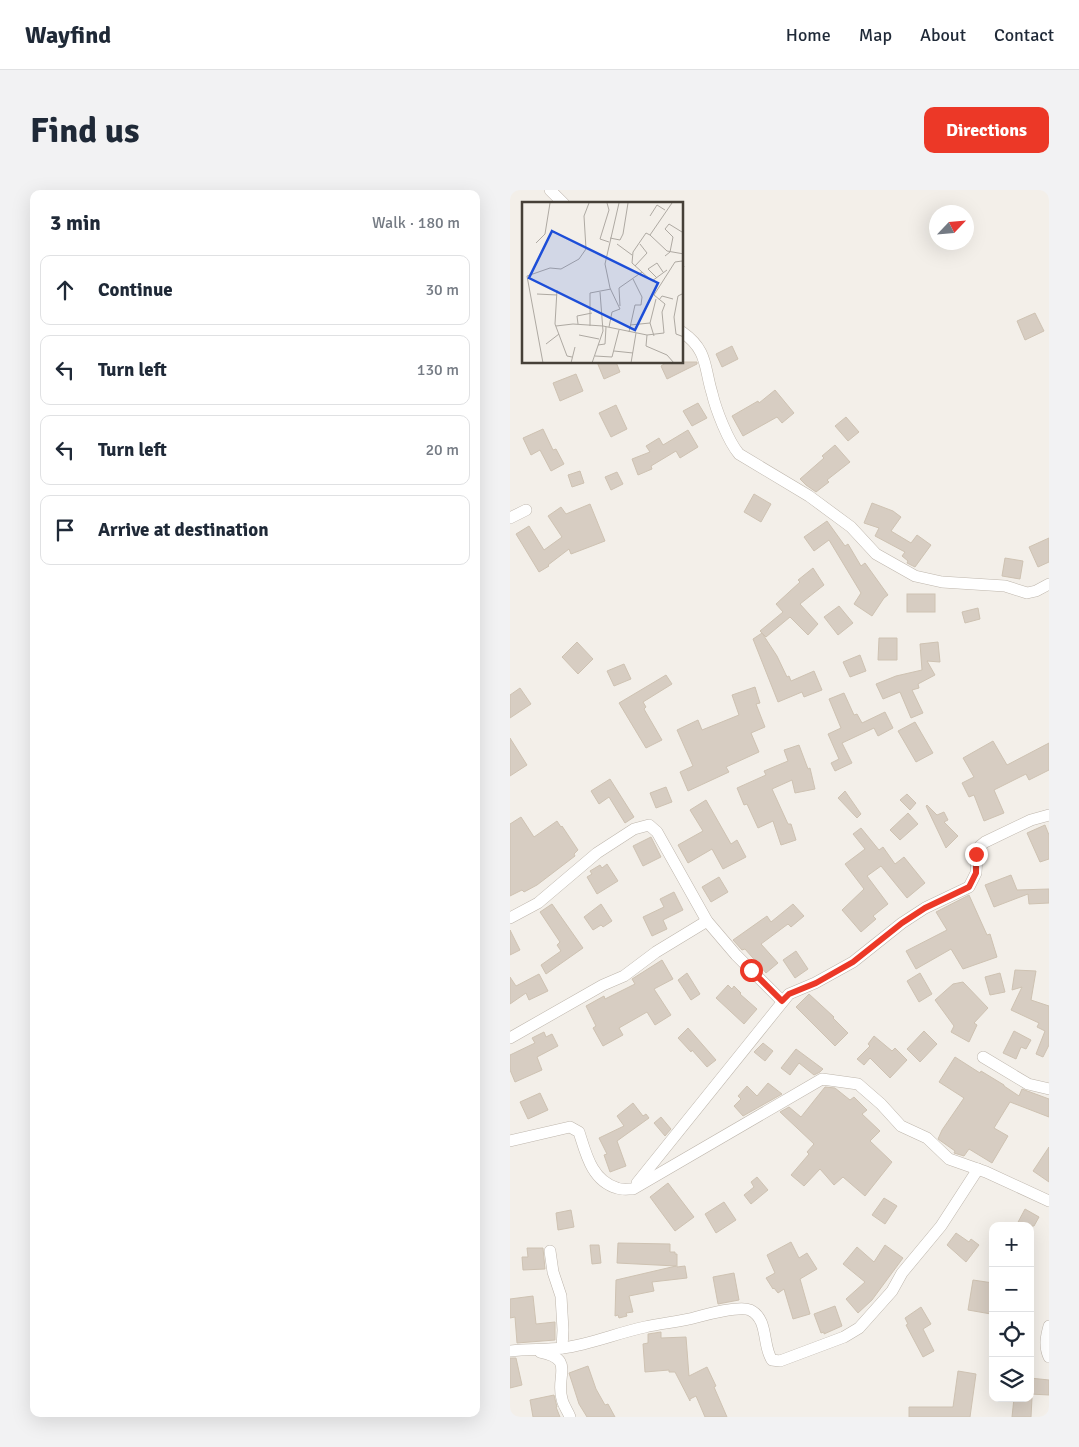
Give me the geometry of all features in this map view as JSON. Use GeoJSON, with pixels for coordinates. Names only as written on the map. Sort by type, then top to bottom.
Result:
{"type":"FeatureCollection","features":[{"type":"Feature","properties":{"kind":"street"},"geometry":{"type":"LineString","coordinates":[[550,190],[562,202]]}},
{"type":"Feature","properties":{"kind":"street"},"geometry":{"type":"LineString","coordinates":[[684,334],[697,344],[702,354],[707,367],[712,393],[732,446],[739,454],[809,496],[851,527],[876,554],[915,576],[942,582],[1005,586],[1027,593],[1036,591],[1049,584]]}},
{"type":"Feature","properties":{"kind":"street"},"geometry":{"type":"LineString","coordinates":[[510,518],[526,510]]}},
{"type":"Feature","properties":{"kind":"street"},"geometry":{"type":"LineString","coordinates":[[633,1188],[789,994],[816,983],[853,962],[902,923],[925,908],[969,887],[976,873],[976,854],[980,846],[985,842],[1031,820],[1049,815]]}},
{"type":"Feature","properties":{"kind":"street"},"geometry":{"type":"LineString","coordinates":[[510,918],[538,903],[597,853],[634,830],[649,825],[657,832],[707,921],[736,956],[782,1001]]}},
{"type":"Feature","properties":{"kind":"street"},"geometry":{"type":"LineString","coordinates":[[510,1038],[603,985],[624,976],[656,952],[707,921]]}},
{"type":"Feature","properties":{"kind":"street"},"geometry":{"type":"LineString","coordinates":[[983,1057],[1028,1084],[1049,1089]]}},
{"type":"Feature","properties":{"kind":"street"},"geometry":{"type":"LineString","coordinates":[[510,1141],[570,1127],[579,1132],[590,1162],[598,1177],[618,1189],[633,1188],[822,1079],[858,1084],[881,1104],[901,1126],[928,1138],[949,1158],[1049,1201]]}},
{"type":"Feature","properties":{"kind":"street"},"geometry":{"type":"LineString","coordinates":[[510,1351],[562,1348],[646,1326],[738,1309],[749,1310],[758,1317],[762,1325],[767,1353],[772,1360],[780,1361],[844,1337],[859,1328],[892,1291],[902,1273],[941,1226],[978,1169]]}},
{"type":"Feature","properties":{"kind":"street"},"geometry":{"type":"LineString","coordinates":[[550,1251],[552,1272],[561,1296],[562,1348]]}},
{"type":"Feature","properties":{"kind":"street"},"geometry":{"type":"LineString","coordinates":[[1049,1326],[1046,1337],[1046,1350],[1049,1357]]}},
{"type":"Feature","properties":{"kind":"street"},"geometry":{"type":"LineString","coordinates":[[528,1349],[557,1357],[563,1371],[561,1398],[570,1417]]}},
{"type":"Feature","properties":{"kind":"building"},"geometry":{"type":"Polygon","coordinates":[[[1035,313],[1044,331],[1025,340],[1017,321],[1035,313]]]}},
{"type":"Feature","properties":{"kind":"building"},"geometry":{"type":"Polygon","coordinates":[[[732,346],[738,359],[722,367],[716,354],[732,346]]]}},
{"type":"Feature","properties":{"kind":"building"},"geometry":{"type":"Polygon","coordinates":[[[697,362],[697,364],[667,379],[661,366],[664,364],[697,362]]]}},
{"type":"Feature","properties":{"kind":"building"},"geometry":{"type":"Polygon","coordinates":[[[598,364],[617,364],[620,372],[604,379],[598,364]]]}},
{"type":"Feature","properties":{"kind":"building"},"geometry":{"type":"Polygon","coordinates":[[[576,374],[583,391],[560,401],[553,383],[576,374]]]}},
{"type":"Feature","properties":{"kind":"building"},"geometry":{"type":"Polygon","coordinates":[[[775,390],[794,413],[782,423],[777,417],[743,436],[732,416],[758,401],[759,403],[775,390]]]}},
{"type":"Feature","properties":{"kind":"building"},"geometry":{"type":"Polygon","coordinates":[[[698,403],[707,418],[692,426],[683,411],[698,403]]]}},
{"type":"Feature","properties":{"kind":"building"},"geometry":{"type":"Polygon","coordinates":[[[616,405],[627,429],[611,437],[599,413],[616,405]]]}},
{"type":"Feature","properties":{"kind":"building"},"geometry":{"type":"Polygon","coordinates":[[[846,417],[859,432],[848,441],[835,426],[846,417]]]}},
{"type":"Feature","properties":{"kind":"building"},"geometry":{"type":"Polygon","coordinates":[[[543,429],[553,450],[556,449],[564,464],[551,471],[540,450],[531,455],[523,438],[543,429]]]}},
{"type":"Feature","properties":{"kind":"building"},"geometry":{"type":"Polygon","coordinates":[[[688,430],[698,447],[680,458],[676,451],[651,466],[652,469],[638,475],[632,459],[650,452],[646,446],[659,438],[663,445],[688,430]]]}},
{"type":"Feature","properties":{"kind":"building"},"geometry":{"type":"Polygon","coordinates":[[[835,445],[850,462],[827,480],[829,482],[816,492],[800,479],[824,458],[822,456],[835,445]]]}},
{"type":"Feature","properties":{"kind":"building"},"geometry":{"type":"Polygon","coordinates":[[[580,471],[584,483],[572,487],[568,475],[580,471]]]}},
{"type":"Feature","properties":{"kind":"building"},"geometry":{"type":"Polygon","coordinates":[[[617,472],[623,484],[611,490],[605,477],[617,472]]]}},
{"type":"Feature","properties":{"kind":"building"},"geometry":{"type":"Polygon","coordinates":[[[754,494],[771,504],[761,522],[744,512],[754,494]]]}},
{"type":"Feature","properties":{"kind":"building"},"geometry":{"type":"Polygon","coordinates":[[[872,503],[893,511],[901,517],[891,531],[911,543],[917,535],[931,545],[915,567],[907,563],[908,561],[902,556],[905,552],[875,536],[879,528],[864,523],[872,503]]]}},
{"type":"Feature","properties":{"kind":"building"},"geometry":{"type":"Polygon","coordinates":[[[590,504],[605,541],[571,554],[569,549],[539,572],[516,534],[529,526],[544,550],[562,537],[548,516],[561,507],[566,514],[590,504]]]}},
{"type":"Feature","properties":{"kind":"building"},"geometry":{"type":"Polygon","coordinates":[[[827,521],[845,546],[848,544],[861,566],[865,563],[888,595],[872,616],[854,604],[861,593],[829,540],[814,551],[804,537],[827,521]]]}},
{"type":"Feature","properties":{"kind":"building"},"geometry":{"type":"Polygon","coordinates":[[[1049,538],[1049,562],[1038,567],[1029,547],[1049,538]]]}},
{"type":"Feature","properties":{"kind":"building"},"geometry":{"type":"Polygon","coordinates":[[[1005,558],[1023,561],[1020,579],[1002,576],[1005,558]]]}},
{"type":"Feature","properties":{"kind":"building"},"geometry":{"type":"Polygon","coordinates":[[[813,568],[824,585],[800,604],[818,624],[808,635],[790,617],[766,637],[760,631],[783,612],[776,604],[800,582],[798,580],[813,568]]]}},
{"type":"Feature","properties":{"kind":"building"},"geometry":{"type":"Polygon","coordinates":[[[907,594],[935,594],[935,612],[907,612],[907,594]]]}},
{"type":"Feature","properties":{"kind":"building"},"geometry":{"type":"Polygon","coordinates":[[[839,606],[853,623],[838,635],[824,617],[839,606]]]}},
{"type":"Feature","properties":{"kind":"building"},"geometry":{"type":"Polygon","coordinates":[[[978,608],[980,619],[965,623],[962,612],[978,608]]]}},
{"type":"Feature","properties":{"kind":"building"},"geometry":{"type":"Polygon","coordinates":[[[762,633],[791,681],[814,671],[822,690],[804,697],[802,692],[778,702],[753,639],[762,633]]]}},
{"type":"Feature","properties":{"kind":"building"},"geometry":{"type":"Polygon","coordinates":[[[879,638],[897,638],[897,660],[878,660],[879,638]]]}},
{"type":"Feature","properties":{"kind":"building"},"geometry":{"type":"Polygon","coordinates":[[[577,642],[593,659],[578,674],[562,657],[577,642]]]}},
{"type":"Feature","properties":{"kind":"building"},"geometry":{"type":"Polygon","coordinates":[[[938,642],[940,662],[927,661],[935,675],[918,684],[919,688],[912,690],[923,713],[911,718],[900,692],[883,699],[876,684],[896,676],[922,670],[920,644],[938,642]]]}},
{"type":"Feature","properties":{"kind":"building"},"geometry":{"type":"Polygon","coordinates":[[[860,655],[866,671],[850,677],[843,662],[860,655]]]}},
{"type":"Feature","properties":{"kind":"building"},"geometry":{"type":"Polygon","coordinates":[[[624,664],[631,679],[614,686],[607,671],[624,664]]]}},
{"type":"Feature","properties":{"kind":"building"},"geometry":{"type":"Polygon","coordinates":[[[666,675],[672,684],[643,702],[646,707],[644,709],[662,740],[646,748],[619,703],[666,675]]]}},
{"type":"Feature","properties":{"kind":"building"},"geometry":{"type":"Polygon","coordinates":[[[755,687],[760,703],[756,704],[765,727],[751,733],[759,752],[726,767],[729,772],[688,791],[680,772],[693,766],[677,730],[698,720],[702,730],[739,715],[732,695],[755,687]]]}},
{"type":"Feature","properties":{"kind":"building"},"geometry":{"type":"Polygon","coordinates":[[[520,688],[531,704],[510,718],[510,695],[520,688]]]}},
{"type":"Feature","properties":{"kind":"building"},"geometry":{"type":"Polygon","coordinates":[[[844,693],[854,715],[857,714],[862,723],[885,712],[893,728],[878,736],[874,728],[842,743],[852,763],[835,771],[831,763],[839,759],[828,734],[841,728],[829,699],[844,693]]]}},
{"type":"Feature","properties":{"kind":"building"},"geometry":{"type":"Polygon","coordinates":[[[915,722],[933,753],[916,762],[898,731],[915,722]]]}},
{"type":"Feature","properties":{"kind":"building"},"geometry":{"type":"Polygon","coordinates":[[[510,738],[527,765],[510,776],[510,738]]]}},
{"type":"Feature","properties":{"kind":"building"},"geometry":{"type":"Polygon","coordinates":[[[993,741],[1007,765],[1049,743],[1049,770],[1029,780],[1026,774],[994,790],[1004,813],[984,821],[974,795],[969,797],[962,783],[974,777],[963,758],[993,741]]]}},
{"type":"Feature","properties":{"kind":"building"},"geometry":{"type":"Polygon","coordinates":[[[799,745],[808,769],[810,768],[815,789],[795,793],[792,780],[772,789],[788,824],[791,824],[796,840],[781,845],[773,821],[758,828],[747,804],[744,805],[737,788],[766,775],[764,771],[788,761],[784,750],[799,745]]]}},
{"type":"Feature","properties":{"kind":"building"},"geometry":{"type":"Polygon","coordinates":[[[610,779],[634,817],[625,823],[609,797],[599,804],[591,791],[610,779]]]}},
{"type":"Feature","properties":{"kind":"building"},"geometry":{"type":"Polygon","coordinates":[[[666,787],[672,802],[656,808],[650,793],[666,787]]]}},
{"type":"Feature","properties":{"kind":"building"},"geometry":{"type":"Polygon","coordinates":[[[845,791],[861,814],[857,818],[838,798],[845,791]]]}},
{"type":"Feature","properties":{"kind":"building"},"geometry":{"type":"Polygon","coordinates":[[[907,794],[916,803],[910,810],[900,800],[907,794]]]}},
{"type":"Feature","properties":{"kind":"building"},"geometry":{"type":"Polygon","coordinates":[[[706,800],[731,844],[737,840],[746,857],[723,869],[712,849],[688,863],[678,845],[703,831],[690,810],[706,800]]]}},
{"type":"Feature","properties":{"kind":"building"},"geometry":{"type":"Polygon","coordinates":[[[926,806],[937,815],[944,812],[948,820],[944,822],[958,836],[946,848],[926,806]]]}},
{"type":"Feature","properties":{"kind":"building"},"geometry":{"type":"Polygon","coordinates":[[[908,813],[918,824],[900,840],[890,830],[908,813]]]}},
{"type":"Feature","properties":{"kind":"building"},"geometry":{"type":"Polygon","coordinates":[[[521,817],[534,837],[557,821],[578,850],[574,854],[575,856],[537,885],[524,892],[522,890],[510,896],[510,824],[521,817]]]}},
{"type":"Feature","properties":{"kind":"building"},"geometry":{"type":"Polygon","coordinates":[[[1045,825],[1049,835],[1049,859],[1040,862],[1027,833],[1045,825]]]}},
{"type":"Feature","properties":{"kind":"building"},"geometry":{"type":"Polygon","coordinates":[[[861,828],[879,850],[883,847],[895,864],[904,857],[925,883],[907,898],[881,866],[867,876],[888,904],[873,916],[876,919],[861,932],[842,910],[864,889],[845,864],[865,849],[853,834],[861,828]]]}},
{"type":"Feature","properties":{"kind":"building"},"geometry":{"type":"Polygon","coordinates":[[[651,837],[661,857],[643,866],[633,846],[651,837]]]}},
{"type":"Feature","properties":{"kind":"building"},"geometry":{"type":"Polygon","coordinates":[[[607,864],[618,881],[597,894],[587,877],[592,874],[590,871],[600,865],[602,868],[607,864]]]}},
{"type":"Feature","properties":{"kind":"building"},"geometry":{"type":"Polygon","coordinates":[[[1011,875],[1017,890],[1049,889],[1049,903],[1029,904],[1028,894],[994,907],[985,885],[1011,875]]]}},
{"type":"Feature","properties":{"kind":"building"},"geometry":{"type":"Polygon","coordinates":[[[719,877],[728,892],[711,902],[702,887],[719,877]]]}},
{"type":"Feature","properties":{"kind":"building"},"geometry":{"type":"Polygon","coordinates":[[[674,892],[683,910],[663,920],[667,929],[652,936],[643,917],[664,907],[660,899],[674,892]]]}},
{"type":"Feature","properties":{"kind":"building"},"geometry":{"type":"Polygon","coordinates":[[[969,895],[987,935],[990,934],[997,957],[963,969],[951,949],[916,969],[906,951],[947,930],[936,912],[969,895]]]}},
{"type":"Feature","properties":{"kind":"building"},"geometry":{"type":"Polygon","coordinates":[[[552,904],[583,948],[546,974],[541,965],[561,951],[557,945],[560,942],[540,912],[552,904]]]}},
{"type":"Feature","properties":{"kind":"building"},"geometry":{"type":"Polygon","coordinates":[[[601,904],[612,921],[603,927],[601,925],[593,930],[584,917],[601,904]]]}},
{"type":"Feature","properties":{"kind":"building"},"geometry":{"type":"Polygon","coordinates":[[[793,904],[804,916],[791,927],[788,924],[761,944],[778,963],[766,973],[745,949],[742,950],[733,940],[767,916],[771,922],[793,904]]]}},
{"type":"Feature","properties":{"kind":"building"},"geometry":{"type":"Polygon","coordinates":[[[510,930],[520,950],[510,955],[510,930]]]}},
{"type":"Feature","properties":{"kind":"building"},"geometry":{"type":"Polygon","coordinates":[[[796,951],[808,969],[795,978],[783,960],[796,951]]]}},
{"type":"Feature","properties":{"kind":"building"},"geometry":{"type":"Polygon","coordinates":[[[662,960],[673,979],[654,989],[671,1015],[655,1025],[647,1012],[619,1028],[623,1035],[603,1046],[593,1028],[596,1026],[586,1006],[604,996],[605,999],[635,984],[632,979],[662,960]]]}},
{"type":"Feature","properties":{"kind":"building"},"geometry":{"type":"Polygon","coordinates":[[[1015,970],[1036,971],[1031,1000],[1049,1006],[1049,1045],[1043,1057],[1036,1054],[1045,1031],[1037,1027],[1039,1023],[1011,1010],[1022,987],[1012,990],[1015,970]]]}},
{"type":"Feature","properties":{"kind":"building"},"geometry":{"type":"Polygon","coordinates":[[[687,973],[700,994],[691,1000],[678,980],[687,973]]]}},
{"type":"Feature","properties":{"kind":"building"},"geometry":{"type":"Polygon","coordinates":[[[920,973],[932,994],[919,1002],[907,981],[920,973]]]}},
{"type":"Feature","properties":{"kind":"building"},"geometry":{"type":"Polygon","coordinates":[[[1000,973],[1005,992],[990,995],[985,977],[1000,973]]]}},
{"type":"Feature","properties":{"kind":"building"},"geometry":{"type":"Polygon","coordinates":[[[539,974],[548,991],[529,1000],[526,993],[510,1004],[510,977],[516,986],[539,974]]]}},
{"type":"Feature","properties":{"kind":"building"},"geometry":{"type":"Polygon","coordinates":[[[963,982],[988,1008],[974,1023],[977,1025],[969,1042],[951,1032],[954,1026],[935,1000],[953,984],[963,982]]]}},
{"type":"Feature","properties":{"kind":"building"},"geometry":{"type":"Polygon","coordinates":[[[728,985],[732,989],[734,986],[757,1009],[744,1024],[716,998],[728,985]]]}},
{"type":"Feature","properties":{"kind":"building"},"geometry":{"type":"Polygon","coordinates":[[[809,994],[848,1033],[835,1046],[796,1007],[809,994]]]}},
{"type":"Feature","properties":{"kind":"building"},"geometry":{"type":"Polygon","coordinates":[[[688,1028],[716,1060],[707,1067],[678,1038],[688,1028]]]}},
{"type":"Feature","properties":{"kind":"building"},"geometry":{"type":"Polygon","coordinates":[[[924,1031],[937,1044],[920,1062],[907,1049],[924,1031]]]}},
{"type":"Feature","properties":{"kind":"building"},"geometry":{"type":"Polygon","coordinates":[[[1014,1031],[1031,1040],[1026,1049],[1021,1047],[1016,1059],[1003,1053],[1014,1031]]]}},
{"type":"Feature","properties":{"kind":"building"},"geometry":{"type":"Polygon","coordinates":[[[544,1032],[546,1037],[552,1034],[558,1046],[537,1057],[542,1070],[515,1082],[510,1070],[510,1055],[535,1043],[532,1038],[544,1032]]]}},
{"type":"Feature","properties":{"kind":"building"},"geometry":{"type":"Polygon","coordinates":[[[874,1036],[892,1051],[895,1048],[907,1060],[890,1078],[870,1058],[864,1065],[857,1059],[870,1046],[868,1044],[874,1036]]]}},
{"type":"Feature","properties":{"kind":"building"},"geometry":{"type":"Polygon","coordinates":[[[763,1043],[773,1051],[765,1061],[754,1052],[763,1043]]]}},
{"type":"Feature","properties":{"kind":"building"},"geometry":{"type":"Polygon","coordinates":[[[796,1049],[823,1069],[814,1075],[799,1063],[790,1075],[781,1068],[796,1049]]]}},
{"type":"Feature","properties":{"kind":"building"},"geometry":{"type":"Polygon","coordinates":[[[955,1057],[1004,1085],[1019,1096],[1022,1089],[1049,1099],[1049,1117],[1010,1102],[994,1128],[1008,1136],[992,1163],[969,1149],[964,1156],[954,1153],[955,1151],[938,1139],[964,1098],[939,1082],[955,1057]]]}},
{"type":"Feature","properties":{"kind":"building"},"geometry":{"type":"Polygon","coordinates":[[[768,1083],[782,1094],[743,1116],[734,1106],[741,1099],[738,1096],[747,1086],[757,1096],[768,1083]]]}},
{"type":"Feature","properties":{"kind":"building"},"geometry":{"type":"Polygon","coordinates":[[[825,1087],[835,1088],[850,1100],[854,1097],[867,1110],[862,1114],[880,1131],[870,1141],[892,1162],[865,1196],[843,1177],[834,1185],[820,1169],[804,1186],[791,1175],[809,1154],[807,1152],[814,1144],[780,1112],[789,1107],[801,1117],[825,1087]]]}},
{"type":"Feature","properties":{"kind":"building"},"geometry":{"type":"Polygon","coordinates":[[[540,1093],[548,1110],[528,1119],[520,1102],[540,1093]]]}},
{"type":"Feature","properties":{"kind":"building"},"geometry":{"type":"Polygon","coordinates":[[[633,1103],[643,1116],[646,1114],[649,1118],[617,1141],[626,1166],[610,1172],[604,1155],[607,1154],[599,1138],[624,1126],[617,1116],[633,1103]]]}},
{"type":"Feature","properties":{"kind":"building"},"geometry":{"type":"Polygon","coordinates":[[[661,1117],[671,1129],[665,1136],[654,1123],[661,1117]]]}},
{"type":"Feature","properties":{"kind":"building"},"geometry":{"type":"Polygon","coordinates":[[[1049,1147],[1049,1182],[1033,1171],[1049,1147]]]}},
{"type":"Feature","properties":{"kind":"building"},"geometry":{"type":"Polygon","coordinates":[[[757,1177],[768,1190],[751,1204],[744,1195],[754,1187],[751,1182],[757,1177]]]}},
{"type":"Feature","properties":{"kind":"building"},"geometry":{"type":"Polygon","coordinates":[[[668,1183],[694,1217],[675,1231],[650,1197],[668,1183]]]}},
{"type":"Feature","properties":{"kind":"building"},"geometry":{"type":"Polygon","coordinates":[[[884,1198],[897,1206],[885,1224],[872,1215],[884,1198]]]}},
{"type":"Feature","properties":{"kind":"building"},"geometry":{"type":"Polygon","coordinates":[[[724,1202],[736,1220],[716,1233],[705,1214],[724,1202]]]}},
{"type":"Feature","properties":{"kind":"building"},"geometry":{"type":"Polygon","coordinates":[[[1025,1209],[1039,1217],[1034,1226],[1034,1222],[1018,1222],[1025,1209]]]}},
{"type":"Feature","properties":{"kind":"building"},"geometry":{"type":"Polygon","coordinates":[[[571,1210],[574,1227],[558,1230],[556,1213],[571,1210]]]}},
{"type":"Feature","properties":{"kind":"building"},"geometry":{"type":"Polygon","coordinates":[[[956,1233],[969,1242],[971,1239],[979,1245],[966,1262],[947,1245],[956,1233]]]}},
{"type":"Feature","properties":{"kind":"building"},"geometry":{"type":"Polygon","coordinates":[[[791,1242],[799,1258],[807,1253],[817,1269],[800,1279],[810,1314],[793,1319],[784,1289],[778,1293],[766,1278],[775,1273],[767,1255],[791,1242]]]}},
{"type":"Feature","properties":{"kind":"building"},"geometry":{"type":"Polygon","coordinates":[[[618,1243],[670,1244],[670,1252],[677,1254],[677,1267],[685,1266],[687,1278],[652,1282],[654,1291],[629,1296],[633,1312],[626,1313],[627,1316],[619,1318],[618,1315],[615,1316],[616,1280],[676,1266],[617,1263],[618,1243]]]}},
{"type":"Feature","properties":{"kind":"building"},"geometry":{"type":"Polygon","coordinates":[[[590,1245],[599,1245],[601,1263],[592,1264],[590,1245]]]}},
{"type":"Feature","properties":{"kind":"building"},"geometry":{"type":"Polygon","coordinates":[[[885,1245],[903,1258],[872,1300],[858,1313],[846,1299],[865,1282],[843,1264],[857,1247],[874,1262],[885,1245]]]}},
{"type":"Feature","properties":{"kind":"building"},"geometry":{"type":"Polygon","coordinates":[[[527,1248],[543,1248],[545,1269],[523,1270],[522,1257],[528,1257],[527,1248]]]}},
{"type":"Feature","properties":{"kind":"building"},"geometry":{"type":"Polygon","coordinates":[[[734,1273],[739,1300],[718,1304],[713,1277],[734,1273]]]}},
{"type":"Feature","properties":{"kind":"building"},"geometry":{"type":"Polygon","coordinates":[[[973,1280],[989,1282],[989,1314],[968,1310],[973,1280]]]}},
{"type":"Feature","properties":{"kind":"building"},"geometry":{"type":"Polygon","coordinates":[[[533,1296],[536,1324],[555,1322],[555,1340],[517,1343],[515,1317],[510,1318],[510,1299],[533,1296]]]}},
{"type":"Feature","properties":{"kind":"building"},"geometry":{"type":"Polygon","coordinates":[[[835,1306],[842,1326],[824,1334],[824,1332],[821,1333],[814,1314],[835,1306]]]}},
{"type":"Feature","properties":{"kind":"building"},"geometry":{"type":"Polygon","coordinates":[[[921,1307],[931,1324],[923,1329],[934,1351],[923,1357],[906,1325],[908,1324],[905,1318],[921,1307]]]}},
{"type":"Feature","properties":{"kind":"building"},"geometry":{"type":"Polygon","coordinates":[[[661,1332],[661,1338],[686,1337],[689,1376],[707,1367],[727,1417],[705,1417],[696,1396],[690,1399],[690,1401],[675,1372],[669,1372],[669,1370],[645,1372],[643,1344],[648,1343],[648,1334],[661,1332]]]}},
{"type":"Feature","properties":{"kind":"building"},"geometry":{"type":"Polygon","coordinates":[[[510,1358],[516,1358],[522,1385],[510,1388],[510,1358]]]}},
{"type":"Feature","properties":{"kind":"building"},"geometry":{"type":"Polygon","coordinates":[[[588,1366],[596,1389],[605,1405],[608,1404],[615,1417],[587,1417],[579,1404],[569,1373],[588,1366]]]}},
{"type":"Feature","properties":{"kind":"building"},"geometry":{"type":"Polygon","coordinates":[[[958,1371],[976,1374],[970,1417],[909,1417],[909,1407],[953,1407],[958,1371]]]}},
{"type":"Feature","properties":{"kind":"building"},"geometry":{"type":"Polygon","coordinates":[[[1034,1378],[1049,1380],[1049,1395],[1034,1394],[1034,1378]]]}},
{"type":"Feature","properties":{"kind":"building"},"geometry":{"type":"Polygon","coordinates":[[[554,1395],[560,1417],[533,1417],[530,1400],[554,1395]]]}},
{"type":"Feature","properties":{"kind":"building"},"geometry":{"type":"Polygon","coordinates":[[[1014,1402],[1032,1402],[1031,1417],[1012,1417],[1014,1402]]]}},
{"type":"Feature","properties":{"kind":"route"},"geometry":{"type":"LineString","coordinates":[[751,970],[782,1001],[789,994],[804,986],[816,983],[853,962],[902,923],[925,908],[969,887],[976,873],[976,854]]}}]}
